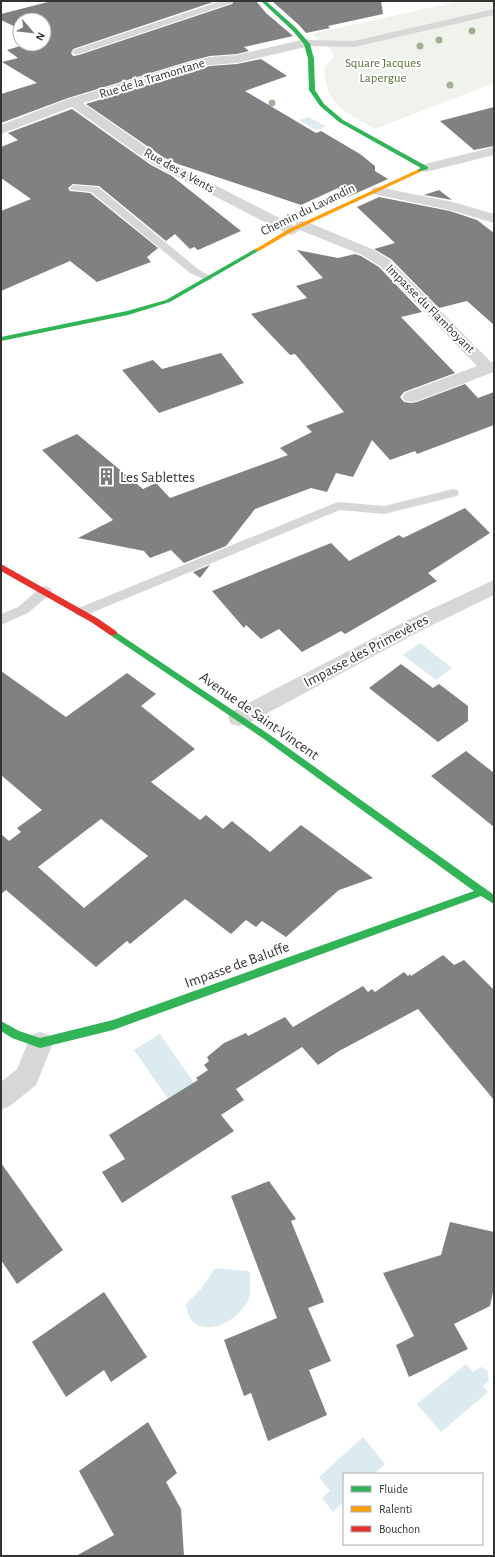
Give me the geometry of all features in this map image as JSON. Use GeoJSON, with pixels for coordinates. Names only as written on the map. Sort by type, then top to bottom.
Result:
{"type":"FeatureCollection","features":[{"type":"Feature","properties":{"kind":"street"},"geometry":{"type":"LineString","coordinates":[[263,1],[306,43],[312,62],[311,84],[313,92],[329,112],[341,121],[426,168],[494,151]]}},
{"type":"Feature","properties":{"kind":"street","name":"Rue de la Tramontane"},"geometry":{"type":"LineString","coordinates":[[1,130],[73,102],[195,65],[210,61],[237,59],[306,43]]}},
{"type":"Feature","properties":{"kind":"street","name":"Rue des 4 Vents"},"geometry":{"type":"LineString","coordinates":[[73,102],[157,161],[297,227]]}},
{"type":"Feature","properties":{"kind":"street","name":"Chemin du Lavandin"},"geometry":{"type":"LineString","coordinates":[[1,339],[135,311],[168,301],[297,227],[426,168]]}},
{"type":"Feature","properties":{"kind":"street"},"geometry":{"type":"LineString","coordinates":[[378,191],[453,206],[494,219]]}},
{"type":"Feature","properties":{"kind":"street","name":"Impasse du Flamboyant"},"geometry":{"type":"LineString","coordinates":[[297,227],[367,252],[385,263],[491,367],[411,397]]}},
{"type":"Feature","properties":{"kind":"street","name":"Avenue de Saint-Vincent"},"geometry":{"type":"LineString","coordinates":[[1,567],[81,612],[239,718],[494,900]]}},
{"type":"Feature","properties":{"kind":"street","name":"Impasse des Primevères"},"geometry":{"type":"LineString","coordinates":[[239,718],[417,624],[494,587]]}},
{"type":"Feature","properties":{"kind":"street","name":"Impasse de Baluffe"},"geometry":{"type":"LineString","coordinates":[[40,1043],[113,1025],[482,892]]}},
{"type":"Feature","properties":{"kind":"street"},"geometry":{"type":"LineString","coordinates":[[1,1026],[16,1035],[40,1043],[27,1077],[1,1098]]}},
{"type":"Feature","properties":{"kind":"lane"},"geometry":{"type":"LineString","coordinates":[[76,52],[229,1]]}},
{"type":"Feature","properties":{"kind":"lane"},"geometry":{"type":"LineString","coordinates":[[306,43],[354,44],[494,12]]}},
{"type":"Feature","properties":{"kind":"lane"},"geometry":{"type":"LineString","coordinates":[[74,188],[94,189],[194,271],[208,278]]}},
{"type":"Feature","properties":{"kind":"lane"},"geometry":{"type":"LineString","coordinates":[[81,612],[339,506],[384,510],[453,493]]}},
{"type":"Feature","properties":{"kind":"lane"},"geometry":{"type":"LineString","coordinates":[[1,620],[23,610],[46,591]]}},
{"type":"Feature","properties":{"kind":"green space","name":"Square Jacques Lapergue"},"geometry":{"type":"Polygon","coordinates":[[[460,1],[494,1],[494,83],[375,129],[346,112],[333,100],[326,81],[324,68],[334,56],[329,48],[312,34],[460,1]]]}},
{"type":"Feature","properties":{"kind":"shaded area"},"geometry":{"type":"Polygon","coordinates":[[[308,117],[326,126],[316,130],[299,120],[308,117]]]}},
{"type":"Feature","properties":{"kind":"shaded area"},"geometry":{"type":"Polygon","coordinates":[[[420,643],[452,668],[436,680],[403,655],[420,643]]]}},
{"type":"Feature","properties":{"kind":"shaded area"},"geometry":{"type":"Polygon","coordinates":[[[160,1034],[199,1090],[173,1106],[134,1050],[160,1034]]]}},
{"type":"Feature","properties":{"kind":"shaded area"},"geometry":{"type":"Polygon","coordinates":[[[215,1268],[248,1271],[250,1273],[250,1295],[245,1305],[237,1315],[227,1322],[216,1326],[206,1327],[197,1324],[190,1317],[186,1304],[202,1288],[215,1268]]]}},
{"type":"Feature","properties":{"kind":"shaded area"},"geometry":{"type":"Polygon","coordinates":[[[466,1364],[473,1372],[481,1367],[487,1370],[489,1381],[483,1386],[488,1392],[441,1432],[417,1404],[466,1364]]]}},
{"type":"Feature","properties":{"kind":"shaded area"},"geometry":{"type":"Polygon","coordinates":[[[363,1437],[385,1464],[375,1473],[343,1473],[343,1503],[333,1512],[322,1498],[330,1491],[319,1477],[363,1437]]]}},
{"type":"Feature","properties":{"kind":"building"},"geometry":{"type":"Polygon","coordinates":[[[52,1],[216,1],[73,49],[71,53],[73,56],[232,4],[234,1],[256,1],[266,13],[293,36],[244,47],[249,51],[237,54],[210,56],[190,61],[68,98],[1,123],[1,94],[37,83],[2,62],[18,58],[7,50],[12,48],[12,52],[52,52],[52,12],[12,12],[12,25],[1,20],[1,14],[52,1]]]}},
{"type":"Feature","properties":{"kind":"building"},"geometry":{"type":"Polygon","coordinates":[[[272,1],[381,1],[383,14],[328,26],[330,28],[306,33],[272,1]]]}},
{"type":"Feature","properties":{"kind":"building"},"geometry":{"type":"Polygon","coordinates":[[[261,59],[287,76],[245,91],[316,133],[321,131],[360,154],[375,166],[375,171],[388,179],[348,197],[338,188],[301,205],[178,164],[163,157],[86,104],[210,66],[237,64],[261,59]]]}},
{"type":"Feature","properties":{"kind":"building"},"geometry":{"type":"Polygon","coordinates":[[[494,107],[494,146],[474,150],[440,121],[494,107]]]}},
{"type":"Feature","properties":{"kind":"building"},"geometry":{"type":"Polygon","coordinates":[[[72,109],[151,165],[172,176],[241,231],[198,250],[194,247],[190,249],[175,234],[166,241],[99,186],[73,184],[68,188],[70,191],[90,193],[158,248],[147,257],[151,262],[97,282],[70,261],[1,291],[1,211],[31,199],[1,178],[1,147],[18,140],[8,133],[72,109]]]}},
{"type":"Feature","properties":{"kind":"building"},"geometry":{"type":"Polygon","coordinates":[[[439,190],[452,200],[424,195],[439,190]]]}},
{"type":"Feature","properties":{"kind":"building"},"geometry":{"type":"Polygon","coordinates":[[[379,197],[450,211],[477,220],[494,233],[494,325],[467,301],[439,308],[391,259],[374,249],[395,243],[357,207],[379,197]]]}},
{"type":"Feature","properties":{"kind":"building"},"geometry":{"type":"Polygon","coordinates":[[[297,250],[338,258],[355,254],[361,256],[379,267],[422,312],[401,317],[455,373],[404,392],[400,397],[404,402],[417,402],[465,384],[478,398],[494,392],[494,425],[417,454],[415,451],[390,460],[372,440],[353,477],[336,473],[327,492],[311,488],[255,509],[226,546],[184,563],[171,550],[150,558],[144,551],[78,538],[113,520],[42,450],[77,434],[143,489],[156,483],[170,498],[288,455],[280,448],[312,432],[306,426],[344,412],[295,354],[290,355],[251,314],[307,298],[296,286],[323,278],[297,250]]]}},
{"type":"Feature","properties":{"kind":"building"},"geometry":{"type":"Polygon","coordinates":[[[221,353],[244,383],[159,413],[122,370],[153,360],[162,369],[221,353]]]}},
{"type":"Feature","properties":{"kind":"building"},"geometry":{"type":"Polygon","coordinates":[[[465,508],[490,533],[428,573],[437,581],[345,634],[341,631],[302,652],[279,629],[261,639],[246,625],[244,628],[212,591],[331,543],[349,561],[399,535],[403,538],[465,508]]]}},
{"type":"Feature","properties":{"kind":"building"},"geometry":{"type":"Polygon","coordinates":[[[210,565],[200,578],[193,572],[210,565]]]}},
{"type":"Feature","properties":{"kind":"building"},"geometry":{"type":"Polygon","coordinates":[[[401,664],[433,688],[439,684],[468,706],[468,721],[438,742],[369,688],[401,664]]]}},
{"type":"Feature","properties":{"kind":"building"},"geometry":{"type":"Polygon","coordinates":[[[1,671],[66,717],[127,673],[156,694],[141,706],[195,749],[151,782],[200,820],[206,815],[223,829],[232,821],[270,852],[301,825],[373,878],[339,890],[286,937],[262,921],[256,927],[246,920],[231,934],[185,899],[130,944],[127,941],[96,967],[6,890],[1,894],[1,834],[9,841],[21,832],[17,828],[42,810],[1,775],[1,671]],[[101,819],[38,867],[84,908],[148,856],[101,819]]]}},
{"type":"Feature","properties":{"kind":"building"},"geometry":{"type":"Polygon","coordinates":[[[466,751],[494,773],[494,827],[431,776],[466,751]]]}},
{"type":"Feature","properties":{"kind":"building"},"geometry":{"type":"Polygon","coordinates":[[[443,955],[454,965],[464,960],[494,990],[494,1100],[418,1009],[339,1051],[318,1065],[302,1047],[236,1089],[244,1100],[221,1115],[234,1131],[122,1203],[102,1172],[125,1159],[109,1135],[198,1080],[196,1078],[208,1070],[204,1065],[209,1061],[207,1057],[224,1043],[246,1033],[248,1036],[285,1017],[293,1027],[363,986],[368,992],[372,989],[375,992],[404,972],[408,976],[410,974],[411,976],[443,955]]]}},
{"type":"Feature","properties":{"kind":"building"},"geometry":{"type":"Polygon","coordinates":[[[1,1163],[63,1250],[17,1284],[1,1260],[1,1163]]]}},
{"type":"Feature","properties":{"kind":"building"},"geometry":{"type":"Polygon","coordinates":[[[269,1181],[296,1219],[291,1221],[324,1302],[308,1308],[331,1361],[309,1370],[327,1415],[268,1441],[251,1393],[244,1396],[224,1340],[277,1318],[231,1196],[269,1181]]]}},
{"type":"Feature","properties":{"kind":"building"},"geometry":{"type":"Polygon","coordinates":[[[450,1222],[494,1232],[494,1287],[490,1306],[454,1324],[468,1349],[409,1377],[396,1345],[414,1336],[383,1273],[441,1255],[450,1222]]]}},
{"type":"Feature","properties":{"kind":"building"},"geometry":{"type":"Polygon","coordinates":[[[104,1292],[147,1357],[111,1382],[104,1370],[66,1397],[32,1342],[104,1292]]]}},
{"type":"Feature","properties":{"kind":"building"},"geometry":{"type":"Polygon","coordinates":[[[148,1422],[177,1473],[166,1482],[181,1509],[184,1556],[76,1556],[114,1535],[79,1471],[148,1422]]]}},
{"type":"Feature","properties":{"kind":"traffic: fast"},"geometry":{"type":"LineString","coordinates":[[263,1],[294,29],[307,44],[311,59],[312,90],[322,105],[341,121],[426,168],[419,171]]}},
{"type":"Feature","properties":{"kind":"traffic: fast"},"geometry":{"type":"LineString","coordinates":[[1,339],[128,313],[168,301],[257,250]]}},
{"type":"Feature","properties":{"kind":"traffic: fast"},"geometry":{"type":"LineString","coordinates":[[113,633],[267,737],[494,900]]}},
{"type":"Feature","properties":{"kind":"traffic: fast"},"geometry":{"type":"LineString","coordinates":[[1,1026],[16,1035],[40,1043],[113,1025],[482,892]]}},
{"type":"Feature","properties":{"kind":"traffic: slow"},"geometry":{"type":"LineString","coordinates":[[257,250],[291,230],[419,171]]}},
{"type":"Feature","properties":{"kind":"traffic: jam"},"geometry":{"type":"LineString","coordinates":[[1,567],[94,620],[113,633]]}},
{"type":"Feature","properties":{"kind":"place","name":"Les Sablettes"},"geometry":{"type":"Point","coordinates":[107,477]}}]}
